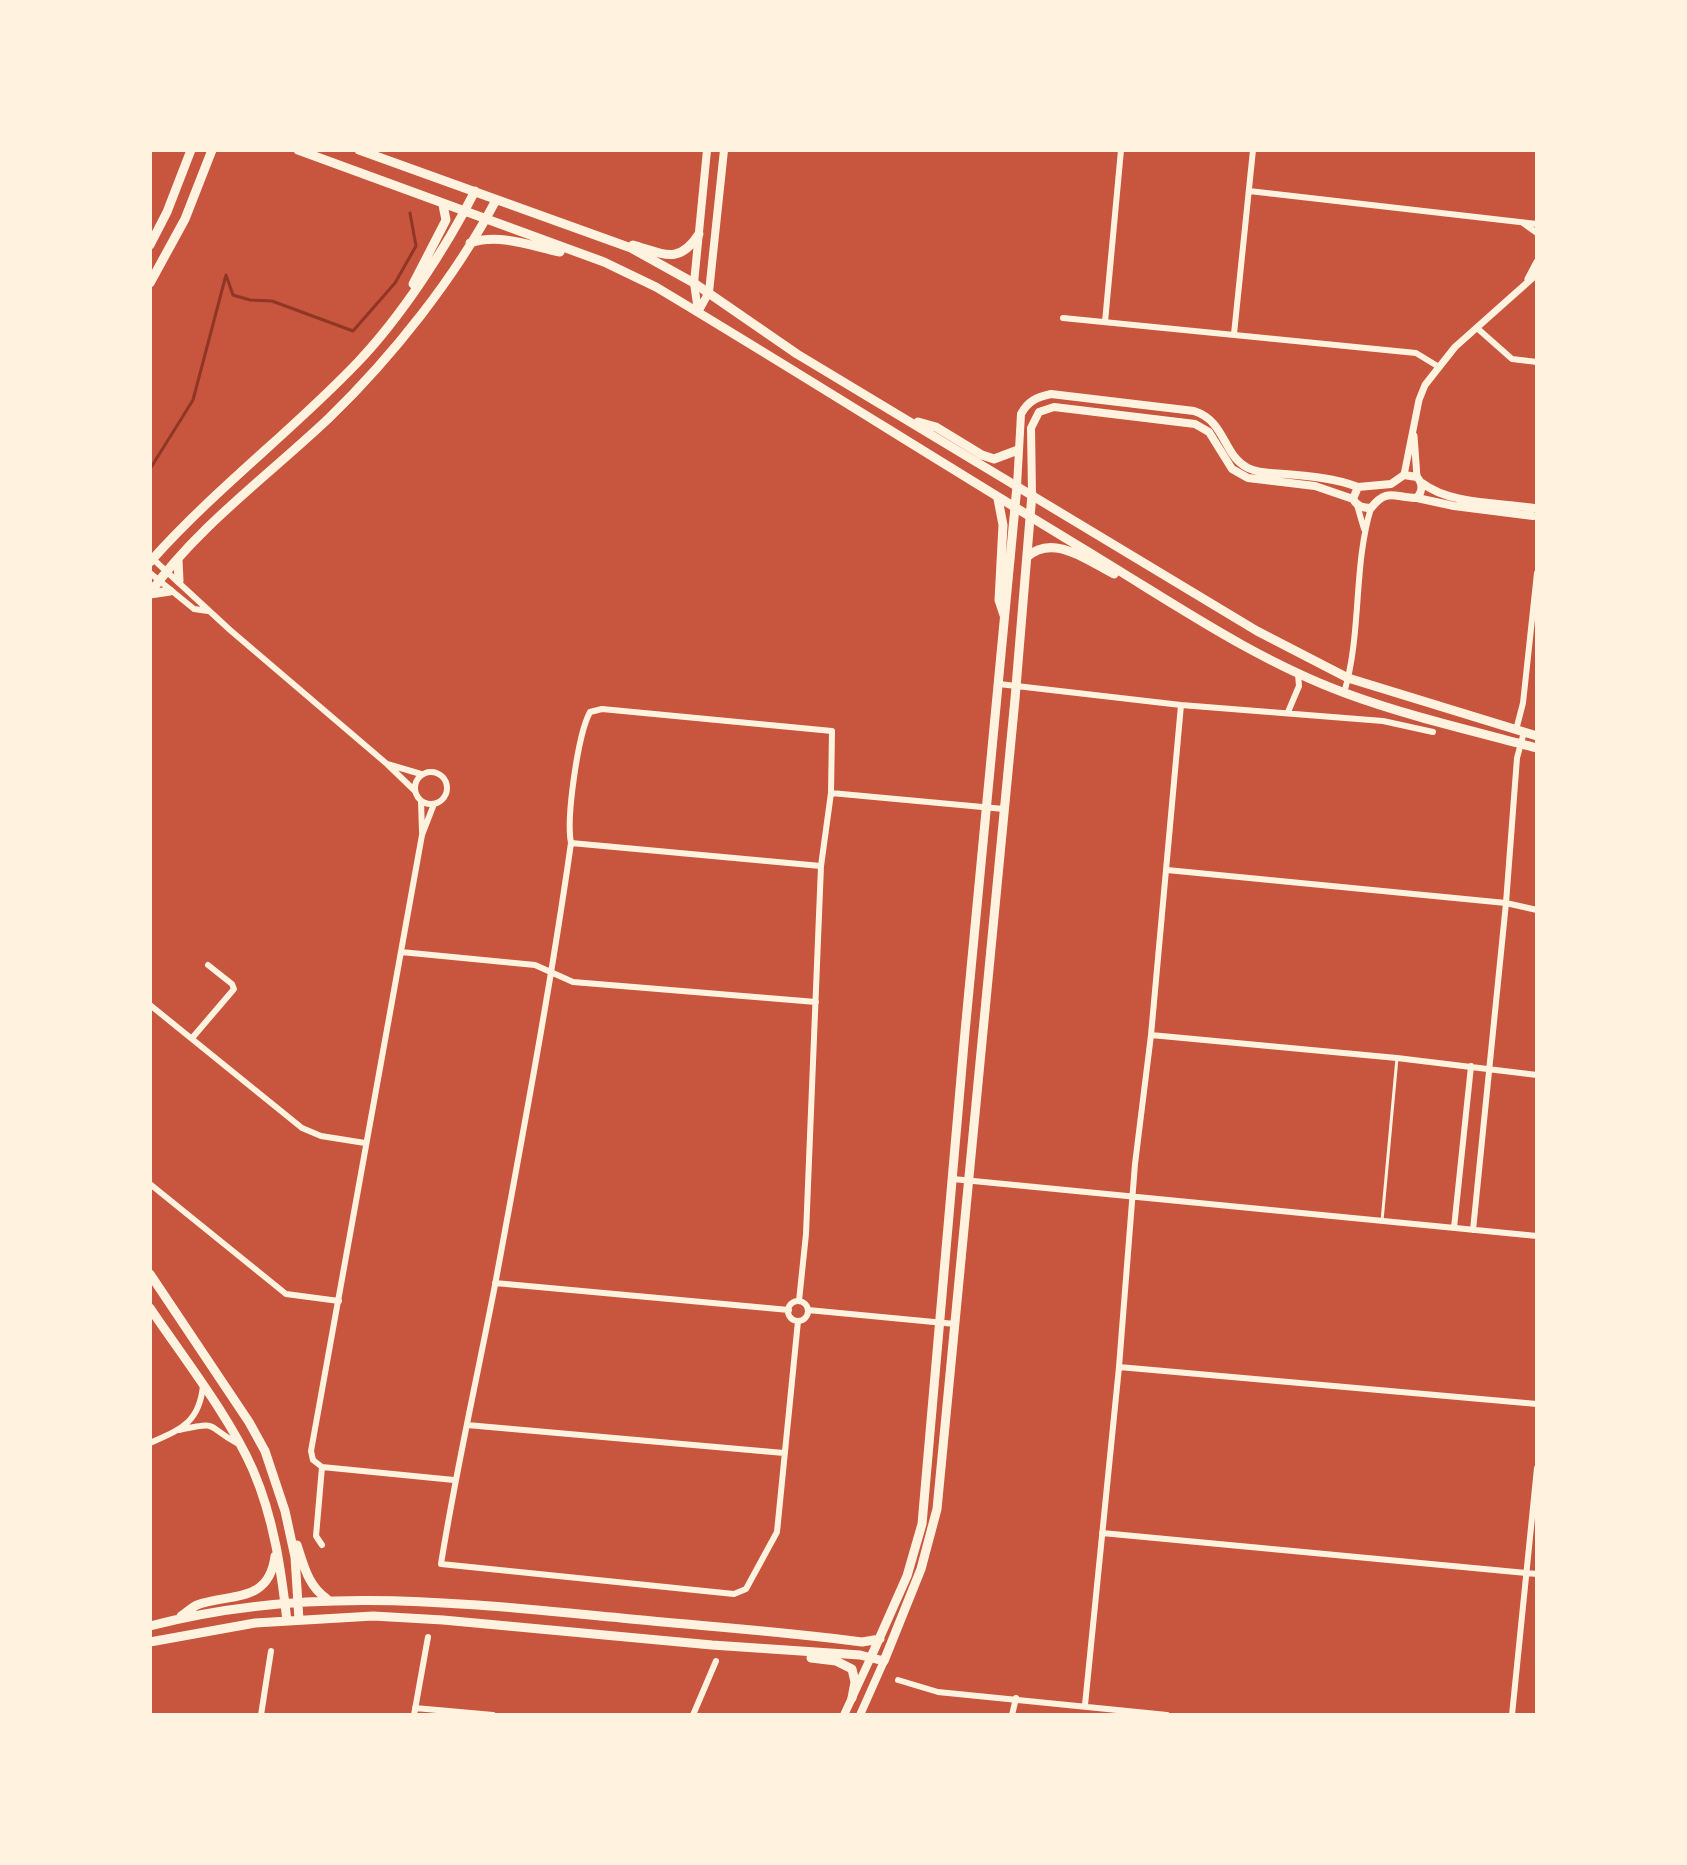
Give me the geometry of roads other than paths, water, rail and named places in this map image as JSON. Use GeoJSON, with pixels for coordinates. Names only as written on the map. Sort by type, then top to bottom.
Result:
{"type":"FeatureCollection","features":[{"type":"Feature","properties":{"kind":"main road"},"geometry":{"type":"LineString","coordinates":[[150,245],[191,150]]}},
{"type":"Feature","properties":{"kind":"main road"},"geometry":{"type":"LineString","coordinates":[[150,283],[185,219],[212,150]]}},
{"type":"Feature","properties":{"kind":"main road"},"geometry":{"type":"LineString","coordinates":[[298,150],[604,262],[656,287],[998,499],[1254,650],[1297,671],[1344,693],[1537,748]]}},
{"type":"Feature","properties":{"kind":"main road"},"geometry":{"type":"LineString","coordinates":[[359,150],[622,244],[678,255],[688,250],[699,234]]}},
{"type":"Feature","properties":{"kind":"main road"},"geometry":{"type":"LineString","coordinates":[[698,312],[694,283],[707,150]]}},
{"type":"Feature","properties":{"kind":"main road"},"geometry":{"type":"LineString","coordinates":[[698,312],[709,292],[724,150]]}},
{"type":"Feature","properties":{"kind":"main road"},"geometry":{"type":"LineString","coordinates":[[151,559],[208,500],[299,420],[357,363],[408,298],[475,191]]}},
{"type":"Feature","properties":{"kind":"main road"},"geometry":{"type":"LineString","coordinates":[[150,594],[178,560],[329,417],[384,360],[423,311],[496,200]]}},
{"type":"Feature","properties":{"kind":"main road"},"geometry":{"type":"LineString","coordinates":[[408,298],[416,275],[446,220],[443,205]]}},
{"type":"Feature","properties":{"kind":"main road"},"geometry":{"type":"LineString","coordinates":[[470,243],[481,240],[515,241],[580,254]]}},
{"type":"Feature","properties":{"kind":"main road"},"geometry":{"type":"LineString","coordinates":[[622,244],[709,292],[797,354],[1228,615],[1348,678],[1537,736]]}},
{"type":"Feature","properties":{"kind":"main road"},"geometry":{"type":"LineString","coordinates":[[844,1715],[907,1576],[920,1533],[1016,509],[1021,414],[1026,405],[1039,396],[1051,394],[1203,414],[1216,424],[1239,463],[1250,470],[1316,477],[1358,487],[1391,484],[1404,475],[1419,480],[1436,493],[1535,513]]}},
{"type":"Feature","properties":{"kind":"main road"},"geometry":{"type":"LineString","coordinates":[[1075,410],[1077,397]]}},
{"type":"Feature","properties":{"kind":"main road"},"geometry":{"type":"LineString","coordinates":[[860,1715],[921,1569],[935,1522],[1016,686],[1032,494],[1030,456],[1033,418],[1039,412],[1054,407],[1195,424],[1209,432],[1232,469],[1248,478],[1315,486],[1371,508],[1378,498],[1388,494],[1454,506],[1535,513]]}},
{"type":"Feature","properties":{"kind":"main road"},"geometry":{"type":"LineString","coordinates":[[907,419],[936,427],[994,459],[1018,450]]}},
{"type":"Feature","properties":{"kind":"main road"},"geometry":{"type":"LineString","coordinates":[[1417,498],[1422,490],[1419,480]]}},
{"type":"Feature","properties":{"kind":"main road"},"geometry":{"type":"LineString","coordinates":[[1355,502],[1358,487]]}},
{"type":"Feature","properties":{"kind":"main road"},"geometry":{"type":"LineString","coordinates":[[998,499],[1003,525],[999,600],[1005,619]]}},
{"type":"Feature","properties":{"kind":"main road"},"geometry":{"type":"LineString","coordinates":[[1027,557],[1051,546],[1061,548],[1167,599]]}},
{"type":"Feature","properties":{"kind":"main road"},"geometry":{"type":"LineString","coordinates":[[178,560],[179,581]]}},
{"type":"Feature","properties":{"kind":"main road"},"geometry":{"type":"LineString","coordinates":[[150,594],[170,591]]}},
{"type":"Feature","properties":{"kind":"main road"},"geometry":{"type":"LineString","coordinates":[[150,1274],[265,1451],[310,1583],[317,1593],[327,1599]]}},
{"type":"Feature","properties":{"kind":"main road"},"geometry":{"type":"LineString","coordinates":[[150,1308],[240,1444],[261,1491],[277,1545],[287,1621]]}},
{"type":"Feature","properties":{"kind":"main road"},"geometry":{"type":"LineString","coordinates":[[150,1321],[165,1330]]}},
{"type":"Feature","properties":{"kind":"main road"},"geometry":{"type":"LineString","coordinates":[[285,1511],[295,1557],[299,1620]]}},
{"type":"Feature","properties":{"kind":"main road"},"geometry":{"type":"LineString","coordinates":[[176,1619],[196,1606],[237,1598],[263,1585],[274,1565],[277,1545]]}},
{"type":"Feature","properties":{"kind":"main road"},"geometry":{"type":"LineString","coordinates":[[150,1626],[284,1602],[424,1600],[862,1642],[878,1639],[891,1643]]}},
{"type":"Feature","properties":{"kind":"main road"},"geometry":{"type":"LineString","coordinates":[[150,1642],[239,1625],[411,1617],[871,1657],[884,1661]]}},
{"type":"Feature","properties":{"kind":"main road"},"geometry":{"type":"LineString","coordinates":[[781,1650],[836,1661],[852,1669],[855,1682],[852,1698]]}},
{"type":"Feature","properties":{"kind":"street"},"geometry":{"type":"LineString","coordinates":[[1105,322],[1121,150]]}},
{"type":"Feature","properties":{"kind":"street"},"geometry":{"type":"LineString","coordinates":[[1234,334],[1253,150]]}},
{"type":"Feature","properties":{"kind":"street"},"geometry":{"type":"LineString","coordinates":[[1249,191],[1537,224]]}},
{"type":"Feature","properties":{"kind":"street"},"geometry":{"type":"LineString","coordinates":[[1520,221],[1537,233]]}},
{"type":"Feature","properties":{"kind":"street"},"geometry":{"type":"LineString","coordinates":[[1525,284],[1537,262]]}},
{"type":"Feature","properties":{"kind":"street"},"geometry":{"type":"LineString","coordinates":[[1404,475],[1419,400],[1425,385],[1455,347],[1537,274]]}},
{"type":"Feature","properties":{"kind":"street"},"geometry":{"type":"LineString","coordinates":[[1063,318],[1416,353],[1439,367]]}},
{"type":"Feature","properties":{"kind":"street"},"geometry":{"type":"LineString","coordinates":[[1477,328],[1512,359],[1537,362]]}},
{"type":"Feature","properties":{"kind":"street"},"geometry":{"type":"LineString","coordinates":[[1414,434],[1419,480]]}},
{"type":"Feature","properties":{"kind":"street"},"geometry":{"type":"LineString","coordinates":[[1355,502],[1364,529]]}},
{"type":"Feature","properties":{"kind":"street"},"geometry":{"type":"LineString","coordinates":[[1344,693],[1364,529],[1371,508]]}},
{"type":"Feature","properties":{"kind":"street"},"geometry":{"type":"LineString","coordinates":[[151,559],[415,791],[421,801],[422,835]]}},
{"type":"Feature","properties":{"kind":"street"},"geometry":{"type":"LineString","coordinates":[[150,573],[194,609],[208,611]]}},
{"type":"Feature","properties":{"kind":"street"},"geometry":{"type":"LineString","coordinates":[[1473,1230],[1537,573]]}},
{"type":"Feature","properties":{"kind":"street"},"geometry":{"type":"LineString","coordinates":[[1288,712],[1299,686],[1297,671]]}},
{"type":"Feature","properties":{"kind":"street"},"geometry":{"type":"LineString","coordinates":[[999,684],[1181,705],[1383,721],[1433,732]]}},
{"type":"Feature","properties":{"kind":"street"},"geometry":{"type":"LineString","coordinates":[[1085,1705],[1181,705]]}},
{"type":"Feature","properties":{"kind":"street"},"geometry":{"type":"LineString","coordinates":[[798,1321],[777,1532],[746,1589],[734,1594],[441,1564],[454,1480],[495,1283],[553,974],[571,843],[569,830],[576,772],[585,721],[590,712],[602,709],[832,731],[831,793],[821,866],[806,1234],[799,1301]]}},
{"type":"Feature","properties":{"kind":"street"},"geometry":{"type":"LineString","coordinates":[[387,764],[421,774],[436,772],[447,783],[446,794],[434,804],[422,835],[311,1451],[313,1460],[322,1467],[454,1480]]}},
{"type":"Feature","properties":{"kind":"street"},"geometry":{"type":"LineString","coordinates":[[415,791],[415,783],[421,774]]}},
{"type":"Feature","properties":{"kind":"street"},"geometry":{"type":"LineString","coordinates":[[831,793],[1004,809]]}},
{"type":"Feature","properties":{"kind":"street"},"geometry":{"type":"LineString","coordinates":[[421,801],[434,804]]}},
{"type":"Feature","properties":{"kind":"street"},"geometry":{"type":"LineString","coordinates":[[571,843],[821,866]]}},
{"type":"Feature","properties":{"kind":"street"},"geometry":{"type":"LineString","coordinates":[[1167,870],[1506,903],[1537,910]]}},
{"type":"Feature","properties":{"kind":"street"},"geometry":{"type":"LineString","coordinates":[[401,952],[535,965],[573,982],[816,1002]]}},
{"type":"Feature","properties":{"kind":"street"},"geometry":{"type":"LineString","coordinates":[[193,1037],[234,989],[208,965]]}},
{"type":"Feature","properties":{"kind":"street"},"geometry":{"type":"LineString","coordinates":[[150,1005],[302,1128],[321,1136],[365,1143]]}},
{"type":"Feature","properties":{"kind":"street"},"geometry":{"type":"LineString","coordinates":[[1151,1035],[1397,1058],[1537,1075]]}},
{"type":"Feature","properties":{"kind":"street"},"geometry":{"type":"LineString","coordinates":[[1454,1228],[1471,1066]]}},
{"type":"Feature","properties":{"kind":"street"},"geometry":{"type":"LineString","coordinates":[[953,1179],[1537,1236]]}},
{"type":"Feature","properties":{"kind":"street"},"geometry":{"type":"LineString","coordinates":[[150,1184],[286,1294],[339,1301]]}},
{"type":"Feature","properties":{"kind":"street"},"geometry":{"type":"LineString","coordinates":[[495,1283],[789,1310]]}},
{"type":"Feature","properties":{"kind":"street"},"geometry":{"type":"LineString","coordinates":[[799,1301],[808,1310],[806,1317],[798,1321],[791,1317],[789,1310],[792,1303],[799,1301]]}},
{"type":"Feature","properties":{"kind":"street"},"geometry":{"type":"LineString","coordinates":[[808,1310],[955,1324]]}},
{"type":"Feature","properties":{"kind":"street"},"geometry":{"type":"LineString","coordinates":[[1119,1367],[1537,1404]]}},
{"type":"Feature","properties":{"kind":"street"},"geometry":{"type":"LineString","coordinates":[[150,1443],[191,1420],[201,1405],[203,1386]]}},
{"type":"Feature","properties":{"kind":"street"},"geometry":{"type":"LineString","coordinates":[[176,1431],[209,1424],[240,1444]]}},
{"type":"Feature","properties":{"kind":"street"},"geometry":{"type":"LineString","coordinates":[[467,1425],[784,1453]]}},
{"type":"Feature","properties":{"kind":"street"},"geometry":{"type":"LineString","coordinates":[[322,1467],[316,1536],[322,1545]]}},
{"type":"Feature","properties":{"kind":"street"},"geometry":{"type":"LineString","coordinates":[[1512,1715],[1537,1468]]}},
{"type":"Feature","properties":{"kind":"street"},"geometry":{"type":"LineString","coordinates":[[1102,1533],[1537,1574]]}},
{"type":"Feature","properties":{"kind":"street"},"geometry":{"type":"LineString","coordinates":[[428,1637],[415,1711],[493,1715]]}},
{"type":"Feature","properties":{"kind":"street"},"geometry":{"type":"LineString","coordinates":[[261,1715],[271,1651]]}},
{"type":"Feature","properties":{"kind":"street"},"geometry":{"type":"LineString","coordinates":[[693,1715],[716,1661]]}},
{"type":"Feature","properties":{"kind":"street"},"geometry":{"type":"LineString","coordinates":[[898,1680],[938,1692],[1167,1715]]}},
{"type":"Feature","properties":{"kind":"street"},"geometry":{"type":"LineString","coordinates":[[1012,1715],[1016,1698]]}},
{"type":"Feature","properties":{"kind":"lane"},"geometry":{"type":"LineString","coordinates":[[1382,1221],[1397,1058]]}},
{"type":"Feature","properties":{"kind":"waterway"},"geometry":{"type":"LineString","coordinates":[[150,469],[193,400],[226,275],[233,295],[272,301],[353,331],[395,283],[416,246],[410,213]]}}]}
